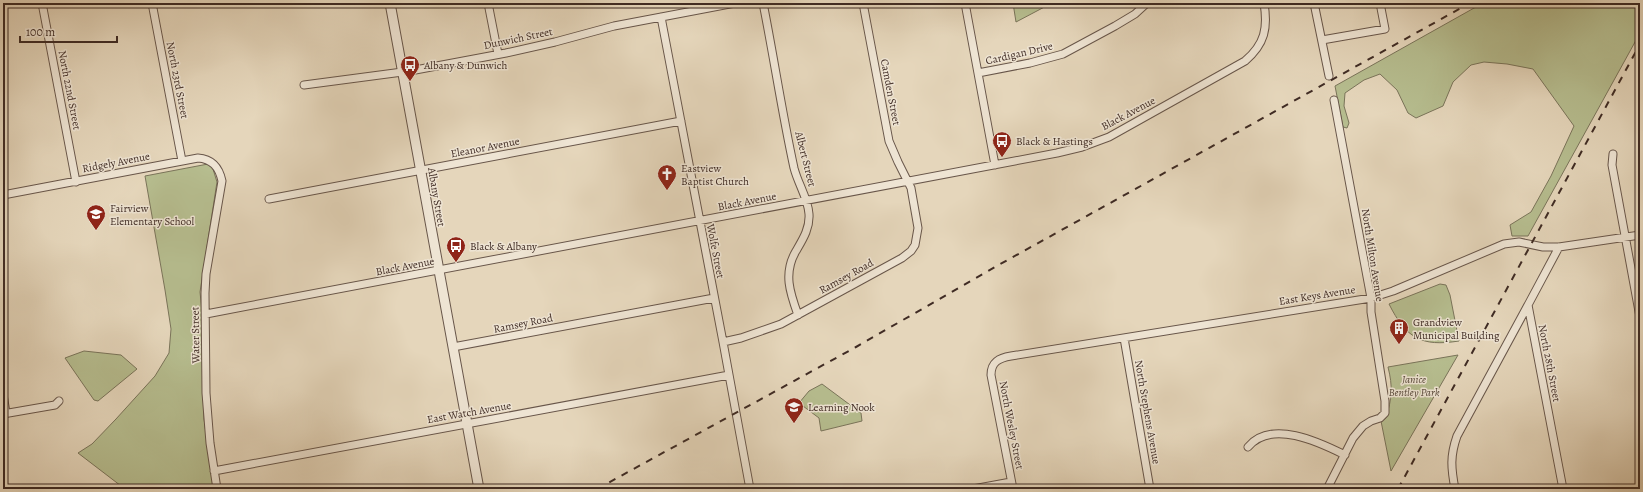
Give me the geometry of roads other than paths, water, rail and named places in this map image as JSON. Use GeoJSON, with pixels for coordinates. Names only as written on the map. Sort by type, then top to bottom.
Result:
{"type":"FeatureCollection","features":[{"type":"Feature","properties":{"kind":"street","name":"North 22nd Street"},"geometry":{"type":"LineString","coordinates":[[42,3],[76,182]]}},
{"type":"Feature","properties":{"kind":"street","name":"North 23rd Street"},"geometry":{"type":"LineString","coordinates":[[152,3],[182,161]]}},
{"type":"Feature","properties":{"kind":"street","name":"Albany Street"},"geometry":{"type":"LineString","coordinates":[[390,3],[479,489]]}},
{"type":"Feature","properties":{"kind":"street"},"geometry":{"type":"LineString","coordinates":[[488,3],[498,54]]}},
{"type":"Feature","properties":{"kind":"street","name":"Dunwich Street"},"geometry":{"type":"LineString","coordinates":[[304,85],[402,72],[498,54],[555,42],[614,26],[735,3]]}},
{"type":"Feature","properties":{"kind":"street","name":"Albert Street"},"geometry":{"type":"LineString","coordinates":[[763,3],[794,168],[809,214],[807,231],[795,253],[788,274],[790,291],[798,315]]}},
{"type":"Feature","properties":{"kind":"street","name":"Camden Street"},"geometry":{"type":"LineString","coordinates":[[863,3],[890,141],[898,162],[909,182]]}},
{"type":"Feature","properties":{"kind":"street"},"geometry":{"type":"LineString","coordinates":[[965,3],[995,165]]}},
{"type":"Feature","properties":{"kind":"street","name":"Cardigan Drive"},"geometry":{"type":"LineString","coordinates":[[978,73],[1030,63],[1063,54],[1115,26],[1134,14],[1146,3]]}},
{"type":"Feature","properties":{"kind":"street","name":"Black Avenue"},"geometry":{"type":"LineString","coordinates":[[206,314],[909,182],[1076,149],[1109,137],[1245,61],[1258,48],[1262,40],[1266,18],[1264,3]]}},
{"type":"Feature","properties":{"kind":"street"},"geometry":{"type":"LineString","coordinates":[[1314,3],[1329,76]]}},
{"type":"Feature","properties":{"kind":"street"},"geometry":{"type":"LineString","coordinates":[[1322,40],[1385,29],[1380,3]]}},
{"type":"Feature","properties":{"kind":"street","name":"Wolfe Street"},"geometry":{"type":"LineString","coordinates":[[661,17],[750,489]]}},
{"type":"Feature","properties":{"kind":"street","name":"North Milton Avenue"},"geometry":{"type":"LineString","coordinates":[[1334,100],[1371,298],[1371,312],[1385,413],[1380,418],[1363,426],[1353,438],[1345,456]]}},
{"type":"Feature","properties":{"kind":"street","name":"Eleanor Avenue"},"geometry":{"type":"LineString","coordinates":[[269,199],[681,121]]}},
{"type":"Feature","properties":{"kind":"street"},"geometry":{"type":"LineString","coordinates":[[1613,154],[1612,165],[1640,317]]}},
{"type":"Feature","properties":{"kind":"street","name":"Ridgely Avenue"},"geometry":{"type":"LineString","coordinates":[[3,195],[198,158],[206,159],[213,163],[218,168],[222,181]]}},
{"type":"Feature","properties":{"kind":"street","name":"Water Street"},"geometry":{"type":"LineString","coordinates":[[217,489],[210,443],[206,393],[206,279],[222,181]]}},
{"type":"Feature","properties":{"kind":"street","name":"Ramsey Road"},"geometry":{"type":"LineString","coordinates":[[723,342],[760,332],[798,315],[902,258],[911,251],[916,245],[918,228],[912,189],[909,182]]}},
{"type":"Feature","properties":{"kind":"street","name":"East Keys Avenue"},"geometry":{"type":"LineString","coordinates":[[993,366],[998,360],[1004,357],[1371,298],[1393,291],[1504,244],[1519,242],[1543,247],[1559,247],[1640,235]]}},
{"type":"Feature","properties":{"kind":"street"},"geometry":{"type":"LineString","coordinates":[[1455,489],[1451,462],[1452,448],[1457,436],[1559,247]]}},
{"type":"Feature","properties":{"kind":"street","name":"Ramsey Road"},"geometry":{"type":"LineString","coordinates":[[453,347],[714,298]]}},
{"type":"Feature","properties":{"kind":"street","name":"North 28th Street"},"geometry":{"type":"LineString","coordinates":[[1528,306],[1563,489]]}},
{"type":"Feature","properties":{"kind":"street","name":"North Stephens Avenue"},"geometry":{"type":"LineString","coordinates":[[1124,338],[1150,489]]}},
{"type":"Feature","properties":{"kind":"street","name":"North Wesley Street"},"geometry":{"type":"LineString","coordinates":[[993,366],[992,375],[1012,485]]}},
{"type":"Feature","properties":{"kind":"street","name":"East Watch Avenue"},"geometry":{"type":"LineString","coordinates":[[214,471],[729,375]]}},
{"type":"Feature","properties":{"kind":"street"},"geometry":{"type":"LineString","coordinates":[[3,394],[5,414],[55,405],[59,401]]}},
{"type":"Feature","properties":{"kind":"street"},"geometry":{"type":"LineString","coordinates":[[1248,447],[1253,441],[1272,435],[1294,435],[1317,441],[1345,456],[1327,489]]}},
{"type":"Feature","properties":{"kind":"street"},"geometry":{"type":"LineString","coordinates":[[972,489],[1012,485]]}},
{"type":"Feature","properties":{"kind":"railway"},"geometry":{"type":"LineString","coordinates":[[597,489],[856,347],[995,267],[1470,3]]}},
{"type":"Feature","properties":{"kind":"railway"},"geometry":{"type":"LineString","coordinates":[[1398,489],[1640,44]]}},
{"type":"Feature","properties":{"kind":"place","name":"Albany & Dunwich"},"geometry":{"type":"Point","coordinates":[410,82]}},
{"type":"Feature","properties":{"kind":"place","name":"Black & Hastings"},"geometry":{"type":"Point","coordinates":[1002,158]}},
{"type":"Feature","properties":{"kind":"place","name":"Eastview Baptist Church"},"geometry":{"type":"Point","coordinates":[667,191]}},
{"type":"Feature","properties":{"kind":"place","name":"Fairview Elementary School"},"geometry":{"type":"Point","coordinates":[96,231]}},
{"type":"Feature","properties":{"kind":"place","name":"Black & Albany"},"geometry":{"type":"Point","coordinates":[456,263]}},
{"type":"Feature","properties":{"kind":"place","name":"Grandview Municipal Building"},"geometry":{"type":"Point","coordinates":[1399,345]}},
{"type":"Feature","properties":{"kind":"place","name":"Learning Nook"},"geometry":{"type":"Point","coordinates":[794,424]}},
{"type":"Feature","properties":{"kind":"park label","name":"Janice Bentley Park"},"geometry":{"type":"Point","coordinates":[1414,385]}}]}
